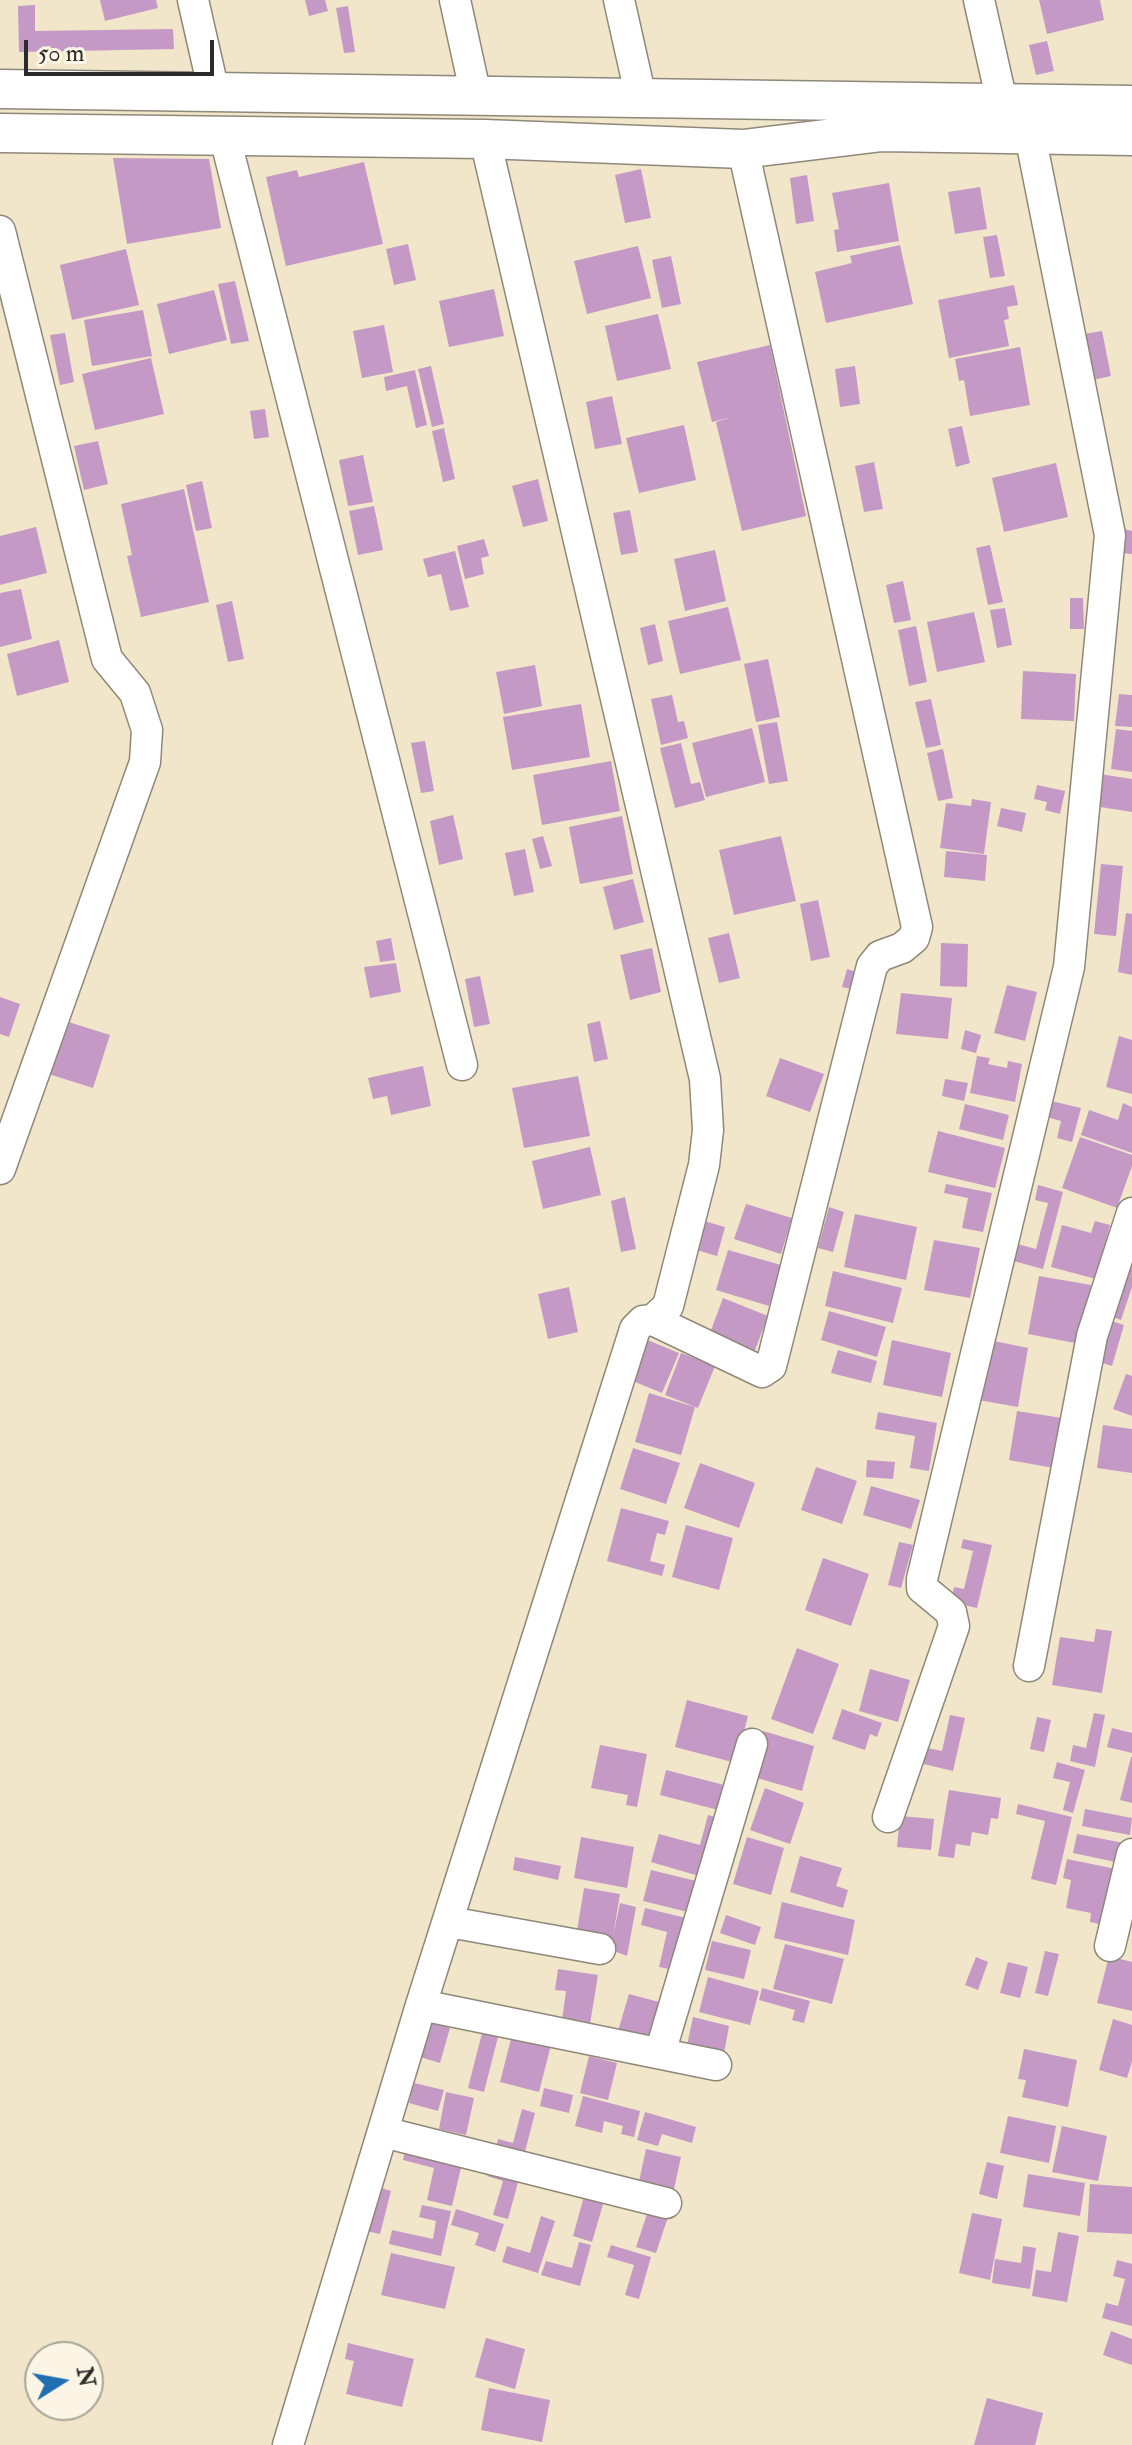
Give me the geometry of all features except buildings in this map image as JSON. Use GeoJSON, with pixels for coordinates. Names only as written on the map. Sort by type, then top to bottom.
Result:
{"type":"FeatureCollection","features":[{"type":"Feature","properties":{"kind":"street"},"geometry":{"type":"LineString","coordinates":[[193,0],[214,92]]}},
{"type":"Feature","properties":{"kind":"street"},"geometry":{"type":"LineString","coordinates":[[455,0],[476,96]]}},
{"type":"Feature","properties":{"kind":"street"},"geometry":{"type":"LineString","coordinates":[[619,0],[641,98]]}},
{"type":"Feature","properties":{"kind":"street"},"geometry":{"type":"LineString","coordinates":[[979,0],[1002,102]]}},
{"type":"Feature","properties":{"kind":"street"},"geometry":{"type":"LineString","coordinates":[[0,89],[1132,105]]}},
{"type":"Feature","properties":{"kind":"street"},"geometry":{"type":"LineString","coordinates":[[0,133],[485,139],[743,149],[882,132],[1132,136]]}},
{"type":"Feature","properties":{"kind":"street"},"geometry":{"type":"LineString","coordinates":[[224,134],[462,1065]]}},
{"type":"Feature","properties":{"kind":"street"},"geometry":{"type":"LineString","coordinates":[[888,1817],[954,1626],[951,1612],[922,1588],[922,1579],[1069,967],[1110,535],[1030,135]]}},
{"type":"Feature","properties":{"kind":"street"},"geometry":{"type":"LineString","coordinates":[[485,139],[705,1079],[709,1107],[704,1165],[668,1306],[653,1320]]}},
{"type":"Feature","properties":{"kind":"street"},"geometry":{"type":"LineString","coordinates":[[288,2445],[421,2005],[635,1329],[643,1321],[653,1320],[762,1372],[771,1366],[872,966],[880,956],[902,948],[914,938],[917,927],[743,149]]}},
{"type":"Feature","properties":{"kind":"street"},"geometry":{"type":"LineString","coordinates":[[0,231],[107,659],[135,693],[147,730],[145,762],[0,1169]]}},
{"type":"Feature","properties":{"kind":"street"},"geometry":{"type":"LineString","coordinates":[[1029,1666],[1092,1336],[1132,1213]]}},
{"type":"Feature","properties":{"kind":"street"},"geometry":{"type":"LineString","coordinates":[[660,2053],[752,1744]]}},
{"type":"Feature","properties":{"kind":"street"},"geometry":{"type":"LineString","coordinates":[[1110,1946],[1132,1854]]}},
{"type":"Feature","properties":{"kind":"street"},"geometry":{"type":"LineString","coordinates":[[449,1922],[600,1949]]}},
{"type":"Feature","properties":{"kind":"street"},"geometry":{"type":"LineString","coordinates":[[421,2005],[716,2065]]}},
{"type":"Feature","properties":{"kind":"street"},"geometry":{"type":"LineString","coordinates":[[383,2132],[666,2203]]}}]}
